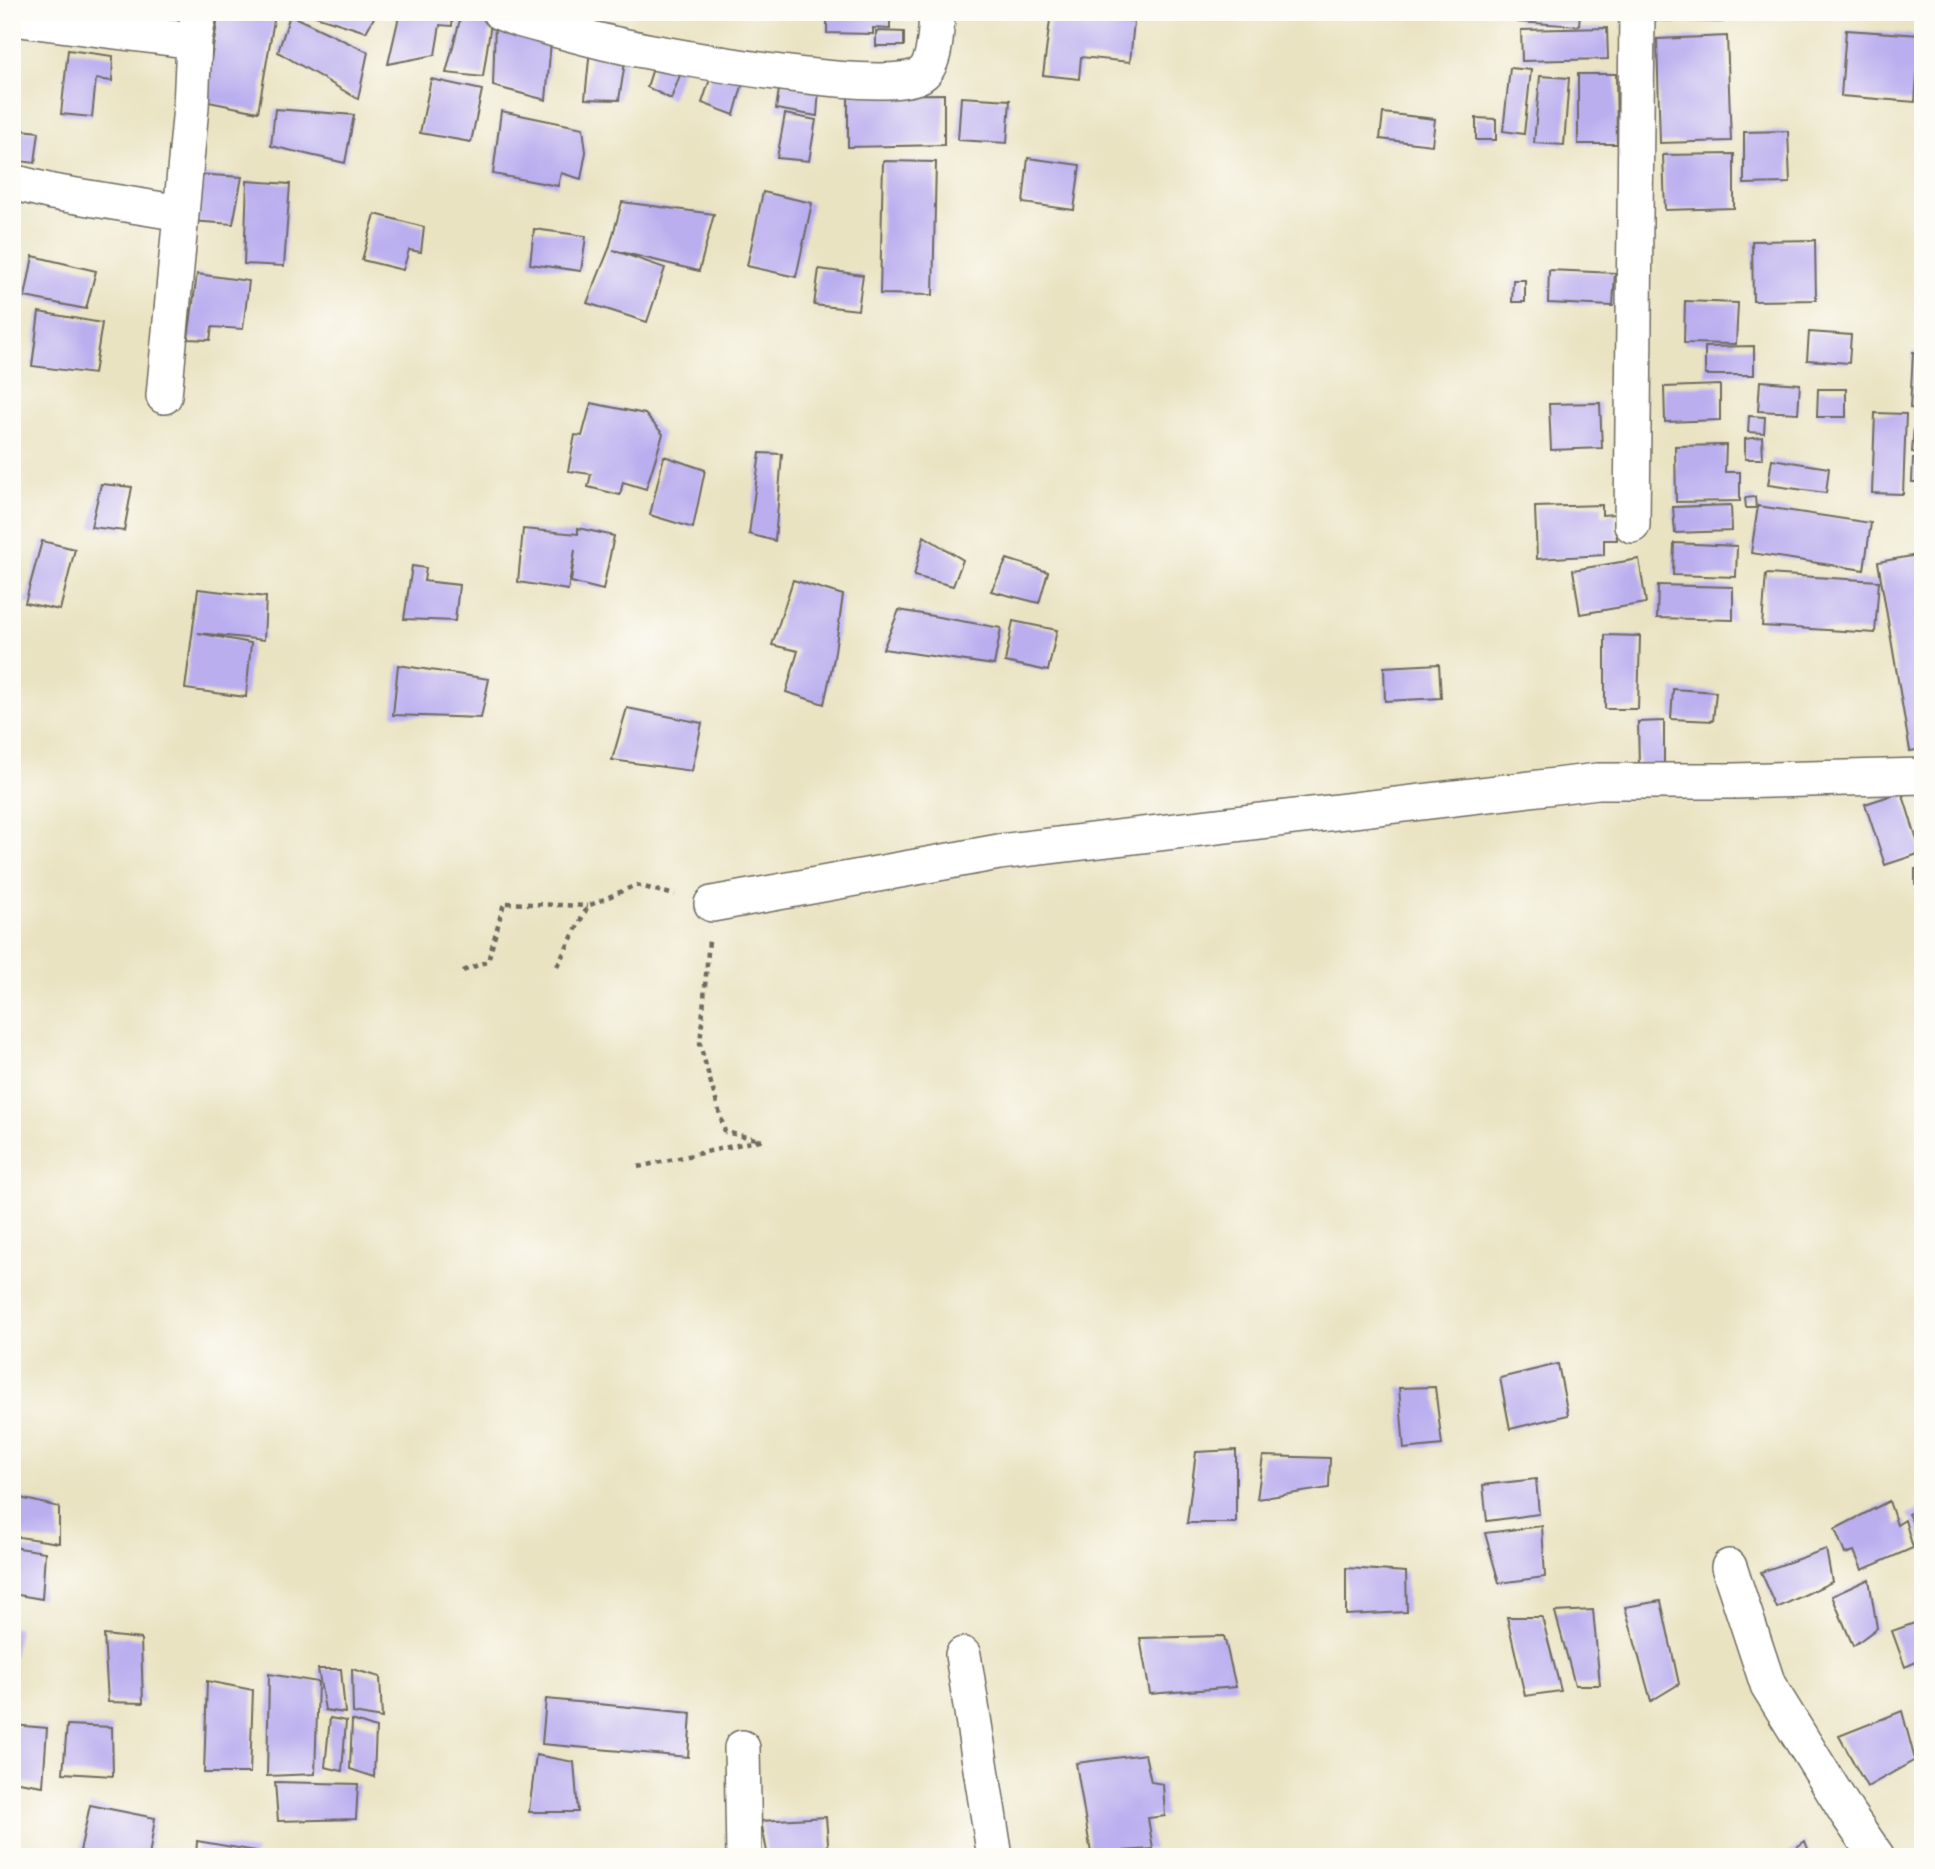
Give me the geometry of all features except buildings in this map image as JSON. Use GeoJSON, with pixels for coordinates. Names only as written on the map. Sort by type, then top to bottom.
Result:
{"type":"FeatureCollection","features":[{"type":"Feature","properties":{"kind":"street"},"geometry":{"type":"LineString","coordinates":[[500,12],[614,44],[730,65],[861,82],[911,80],[923,73],[930,62],[937,12]]}},
{"type":"Feature","properties":{"kind":"street"},"geometry":{"type":"LineString","coordinates":[[1632,525],[1637,12]]}},
{"type":"Feature","properties":{"kind":"street"},"geometry":{"type":"LineString","coordinates":[[12,18],[196,27],[164,396]]}},
{"type":"Feature","properties":{"kind":"street"},"geometry":{"type":"LineString","coordinates":[[12,183],[181,213]]}},
{"type":"Feature","properties":{"kind":"street"},"geometry":{"type":"LineString","coordinates":[[712,904],[999,852],[1598,781],[1923,776]]}},
{"type":"Feature","properties":{"kind":"street"},"geometry":{"type":"LineString","coordinates":[[1729,1567],[1768,1685],[1877,1857]]}},
{"type":"Feature","properties":{"kind":"street"},"geometry":{"type":"LineString","coordinates":[[963,1655],[995,1857]]}},
{"type":"Feature","properties":{"kind":"street"},"geometry":{"type":"LineString","coordinates":[[742,1748],[744,1857]]}},
{"type":"Feature","properties":{"kind":"path"},"geometry":{"type":"LineString","coordinates":[[463,971],[488,961],[504,903],[588,906],[636,885],[712,904],[700,1045],[724,1132],[760,1140],[638,1167]]}},
{"type":"Feature","properties":{"kind":"path"},"geometry":{"type":"LineString","coordinates":[[557,966],[588,906]]}}]}
